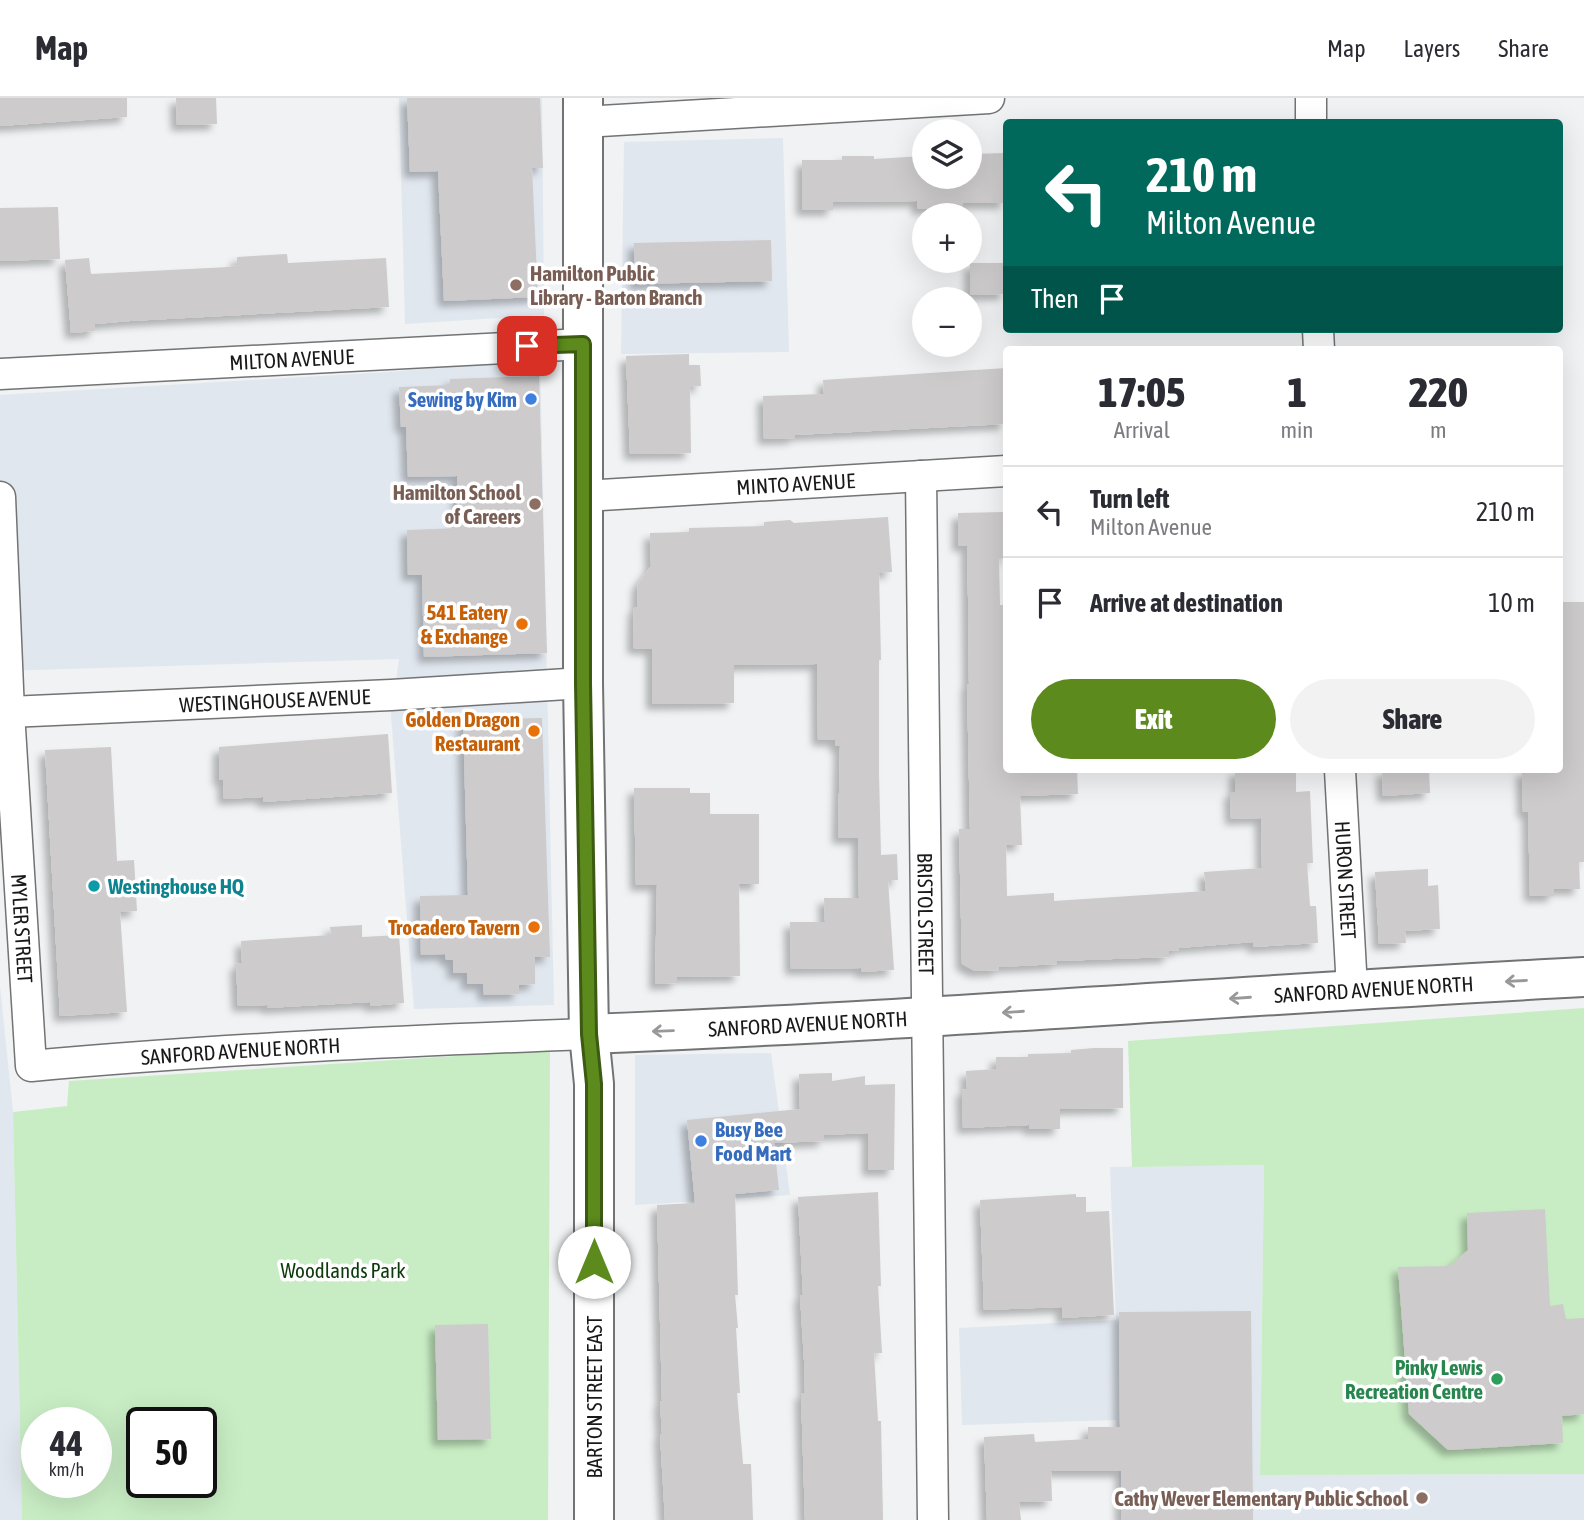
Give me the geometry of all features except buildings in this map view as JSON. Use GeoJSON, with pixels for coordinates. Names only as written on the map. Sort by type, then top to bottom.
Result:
{"type":"FeatureCollection","features":[{"type":"Feature","properties":{"kind":"main road","name":"BARTON STREET EAST"},"geometry":{"type":"LineString","coordinates":[[583,110],[583,683],[589,1034],[594,1084],[594,1520]]}},
{"type":"Feature","properties":{"kind":"main road","name":"SANFORD AVENUE NORTH"},"geometry":{"type":"LineString","coordinates":[[589,1034],[927,1018],[1352,989],[1584,977]]}},
{"type":"Feature","properties":{"kind":"street"},"geometry":{"type":"LineString","coordinates":[[583,110],[989,98]]}},
{"type":"Feature","properties":{"kind":"street"},"geometry":{"type":"LineString","coordinates":[[1311,98],[1311,119]]}},
{"type":"Feature","properties":{"kind":"street","name":"MILTON AVENUE"},"geometry":{"type":"LineString","coordinates":[[0,374],[583,344]]}},
{"type":"Feature","properties":{"kind":"street","name":"MINTO AVENUE"},"geometry":{"type":"LineString","coordinates":[[584,496],[1003,471]]}},
{"type":"Feature","properties":{"kind":"street","name":"BRISTOL STREET"},"geometry":{"type":"LineString","coordinates":[[921,476],[933,1520]]}},
{"type":"Feature","properties":{"kind":"street","name":"MYLER STREET"},"geometry":{"type":"LineString","coordinates":[[0,497],[9,712],[31,1066]]}},
{"type":"Feature","properties":{"kind":"street","name":"WESTINGHOUSE AVENUE"},"geometry":{"type":"LineString","coordinates":[[9,712],[391,695],[583,683]]}},
{"type":"Feature","properties":{"kind":"street","name":"HURON STREET"},"geometry":{"type":"LineString","coordinates":[[1340,773],[1352,989]]}},
{"type":"Feature","properties":{"kind":"street","name":"SANFORD AVENUE NORTH"},"geometry":{"type":"LineString","coordinates":[[31,1066],[377,1042],[589,1034]]}},
{"type":"Feature","properties":{"kind":"shaded area"},"geometry":{"type":"Polygon","coordinates":[[[399,98],[542,98],[544,315],[405,324],[399,98]]]}},
{"type":"Feature","properties":{"kind":"shaded area"},"geometry":{"type":"Polygon","coordinates":[[[783,138],[789,352],[621,354],[624,142],[783,138]]]}},
{"type":"Feature","properties":{"kind":"shaded area"},"geometry":{"type":"Polygon","coordinates":[[[540,358],[554,1005],[414,1009],[391,715],[399,659],[0,671],[0,395],[389,372],[540,358]]]}},
{"type":"Feature","properties":{"kind":"shaded area"},"geometry":{"type":"Polygon","coordinates":[[[0,986],[13,1112],[22,1520],[0,1520],[0,986]]]}},
{"type":"Feature","properties":{"kind":"shaded area"},"geometry":{"type":"Polygon","coordinates":[[[771,1053],[790,1195],[635,1205],[635,1055],[771,1053]]]}},
{"type":"Feature","properties":{"kind":"shaded area"},"geometry":{"type":"Polygon","coordinates":[[[1264,1165],[1260,1475],[1584,1474],[1584,1520],[1121,1520],[1116,1420],[962,1425],[959,1328],[1116,1320],[1110,1167],[1264,1165]]]}},
{"type":"Feature","properties":{"kind":"green space"},"geometry":{"type":"Polygon","coordinates":[[[1584,1008],[1584,1474],[1260,1475],[1264,1165],[1132,1167],[1128,1041],[1584,1008]]]}},
{"type":"Feature","properties":{"kind":"green space","name":"Woodlands Park"},"geometry":{"type":"Polygon","coordinates":[[[550,1050],[548,1520],[22,1520],[22,1498],[112,1498],[112,1407],[21,1407],[21,1475],[13,1112],[67,1106],[69,1081],[550,1050]]]}},
{"type":"Feature","properties":{"kind":"place","name":"Hamilton Public Library - Barton Branch"},"geometry":{"type":"Point","coordinates":[516,285]}},
{"type":"Feature","properties":{"kind":"place","name":"Sewing by Kim"},"geometry":{"type":"Point","coordinates":[531,399]}},
{"type":"Feature","properties":{"kind":"place","name":"Hamilton School of Careers"},"geometry":{"type":"Point","coordinates":[535,504]}},
{"type":"Feature","properties":{"kind":"place","name":"541 Eatery & Exchange"},"geometry":{"type":"Point","coordinates":[522,624]}},
{"type":"Feature","properties":{"kind":"place","name":"Golden Dragon Restaurant"},"geometry":{"type":"Point","coordinates":[534,731]}},
{"type":"Feature","properties":{"kind":"place","name":"Westinghouse HQ"},"geometry":{"type":"Point","coordinates":[94,886]}},
{"type":"Feature","properties":{"kind":"place","name":"Trocadero Tavern"},"geometry":{"type":"Point","coordinates":[534,927]}},
{"type":"Feature","properties":{"kind":"place","name":"Busy Bee Food Mart"},"geometry":{"type":"Point","coordinates":[701,1141]}},
{"type":"Feature","properties":{"kind":"place","name":"Pinky Lewis Recreation Centre"},"geometry":{"type":"Point","coordinates":[1497,1379]}},
{"type":"Feature","properties":{"kind":"place","name":"Cathy Wever Elementary Public School"},"geometry":{"type":"Point","coordinates":[1422,1498]}},
{"type":"Feature","properties":{"kind":"route"},"geometry":{"type":"LineString","coordinates":[[527,346],[583,344],[583,683],[589,1034],[594,1084],[594,1262]]}}]}
